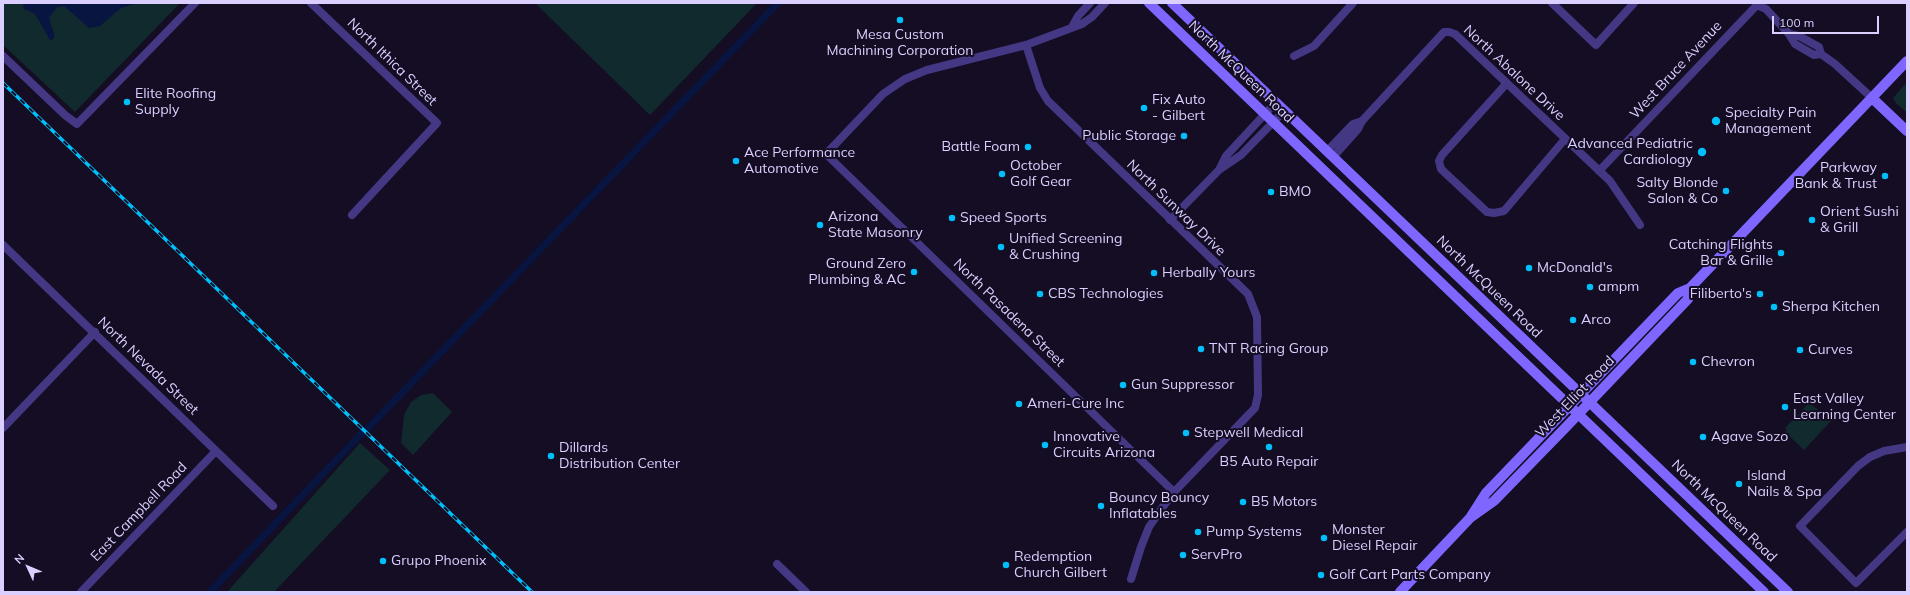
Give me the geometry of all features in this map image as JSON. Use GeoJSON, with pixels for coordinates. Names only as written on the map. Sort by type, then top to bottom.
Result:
{"type":"FeatureCollection","features":[{"type":"Feature","properties":{"kind":"main road","name":"North McQueen Road"},"geometry":{"type":"LineString","coordinates":[[1149,3],[1764,592]]}},
{"type":"Feature","properties":{"kind":"main road","name":"North McQueen Road"},"geometry":{"type":"LineString","coordinates":[[1172,3],[1788,592]]}},
{"type":"Feature","properties":{"kind":"main road","name":"West Elliot Road"},"geometry":{"type":"LineString","coordinates":[[1400,592],[1470,518],[1486,493],[1569,406],[1678,293],[1690,288],[1907,61]]}},
{"type":"Feature","properties":{"kind":"main road"},"geometry":{"type":"LineString","coordinates":[[1872,98],[1907,131]]}},
{"type":"Feature","properties":{"kind":"main road"},"geometry":{"type":"LineString","coordinates":[[1419,262],[1430,250]]}},
{"type":"Feature","properties":{"kind":"main road","name":"West Elliot Road"},"geometry":{"type":"LineString","coordinates":[[1470,518],[1494,501],[1589,403],[1688,299],[1690,288]]}},
{"type":"Feature","properties":{"kind":"main road"},"geometry":{"type":"LineString","coordinates":[[1712,543],[1721,528]]}},
{"type":"Feature","properties":{"kind":"street"},"geometry":{"type":"LineString","coordinates":[[3,56],[65,115],[77,124],[195,3]]}},
{"type":"Feature","properties":{"kind":"street","name":"North Ithica Street"},"geometry":{"type":"LineString","coordinates":[[311,3],[437,123],[352,215]]}},
{"type":"Feature","properties":{"kind":"street"},"geometry":{"type":"LineString","coordinates":[[1072,27],[1078,16],[1090,3]]}},
{"type":"Feature","properties":{"kind":"street"},"geometry":{"type":"LineString","coordinates":[[1026,44],[1082,24],[1092,17],[1105,3]]}},
{"type":"Feature","properties":{"kind":"street"},"geometry":{"type":"LineString","coordinates":[[1294,56],[1314,46],[1353,3]]}},
{"type":"Feature","properties":{"kind":"street"},"geometry":{"type":"LineString","coordinates":[[1552,3],[1596,45],[1634,3]]}},
{"type":"Feature","properties":{"kind":"street","name":"West Bruce Avenue"},"geometry":{"type":"LineString","coordinates":[[1599,170],[1757,4],[1766,9],[1789,34]]}},
{"type":"Feature","properties":{"kind":"street","name":"North Abalone Drive"},"geometry":{"type":"LineString","coordinates":[[1330,154],[1351,131],[1358,129],[1362,121],[1444,32],[1455,34],[1610,181],[1640,225]]}},
{"type":"Feature","properties":{"kind":"street"},"geometry":{"type":"LineString","coordinates":[[1789,34],[1804,39],[1819,47],[1821,54],[1835,64],[1872,98]]}},
{"type":"Feature","properties":{"kind":"street"},"geometry":{"type":"LineString","coordinates":[[1789,34],[1795,44],[1814,55],[1821,54]]}},
{"type":"Feature","properties":{"kind":"street"},"geometry":{"type":"LineString","coordinates":[[1800,47],[1804,39]]}},
{"type":"Feature","properties":{"kind":"street","name":"North Pasadena Street"},"geometry":{"type":"LineString","coordinates":[[1026,44],[927,70],[905,79],[883,94],[826,154],[1174,492]]}},
{"type":"Feature","properties":{"kind":"street","name":"North Sunway Drive"},"geometry":{"type":"LineString","coordinates":[[1026,44],[1040,88],[1048,101],[1248,294],[1257,317],[1258,395],[1256,408],[1174,492],[1150,527],[1141,547],[1131,579]]}},
{"type":"Feature","properties":{"kind":"street"},"geometry":{"type":"LineString","coordinates":[[1507,83],[1442,155],[1439,161],[1441,169],[1486,212],[1494,214],[1504,211],[1565,139]]}},
{"type":"Feature","properties":{"kind":"street"},"geometry":{"type":"LineString","coordinates":[[1219,170],[1226,156],[1276,102]]}},
{"type":"Feature","properties":{"kind":"street"},"geometry":{"type":"LineString","coordinates":[[1170,220],[1219,170],[1241,155],[1284,110]]}},
{"type":"Feature","properties":{"kind":"street","name":"North Nevada Street"},"geometry":{"type":"LineString","coordinates":[[3,245],[95,332],[273,506]]}},
{"type":"Feature","properties":{"kind":"street"},"geometry":{"type":"LineString","coordinates":[[3,428],[95,332]]}},
{"type":"Feature","properties":{"kind":"street"},"geometry":{"type":"LineString","coordinates":[[1907,447],[1884,451],[1870,457],[1858,466],[1800,526],[1856,583],[1907,532]]}},
{"type":"Feature","properties":{"kind":"street","name":"East Campbell Road"},"geometry":{"type":"LineString","coordinates":[[81,592],[216,451]]}},
{"type":"Feature","properties":{"kind":"street"},"geometry":{"type":"LineString","coordinates":[[777,564],[806,592]]}},
{"type":"Feature","properties":{"kind":"green space"},"geometry":{"type":"Polygon","coordinates":[[[3,3],[180,3],[75,112],[3,45],[3,3]]]}},
{"type":"Feature","properties":{"kind":"green space"},"geometry":{"type":"Polygon","coordinates":[[[535,3],[667,4],[757,3],[650,115],[535,3]]]}},
{"type":"Feature","properties":{"kind":"green space"},"geometry":{"type":"Polygon","coordinates":[[[1905,84],[1907,86],[1907,113],[1896,103],[1893,98],[1905,84]]]}},
{"type":"Feature","properties":{"kind":"green space"},"geometry":{"type":"Polygon","coordinates":[[[433,393],[452,412],[413,455],[401,443],[404,415],[411,402],[421,395],[433,393]]]}},
{"type":"Feature","properties":{"kind":"green space"},"geometry":{"type":"Polygon","coordinates":[[[1809,403],[1832,420],[1804,450],[1785,432],[1787,430],[1785,428],[1809,403]]]}},
{"type":"Feature","properties":{"kind":"green space"},"geometry":{"type":"Polygon","coordinates":[[[360,443],[390,470],[274,592],[227,592],[360,443]]]}},
{"type":"Feature","properties":{"kind":"water"},"geometry":{"type":"Polygon","coordinates":[[[23,3],[137,3],[121,8],[100,26],[89,28],[64,6],[58,7],[49,18],[54,34],[54,39],[50,40],[35,14],[24,9],[23,3]]]}},
{"type":"Feature","properties":{"kind":"waterway"},"geometry":{"type":"LineString","coordinates":[[368,428],[778,3]]}},
{"type":"Feature","properties":{"kind":"waterway"},"geometry":{"type":"LineString","coordinates":[[210,592],[362,433]]}},
{"type":"Feature","properties":{"kind":"waterway"},"geometry":{"type":"LineString","coordinates":[[1581,440],[1585,436]]}},
{"type":"Feature","properties":{"kind":"railway"},"geometry":{"type":"LineString","coordinates":[[3,83],[532,592]]}},
{"type":"Feature","properties":{"kind":"place","name":"Mesa Custom Machining Corporation"},"geometry":{"type":"Point","coordinates":[900,20]}},
{"type":"Feature","properties":{"kind":"place","name":"Elite Roofing Supply"},"geometry":{"type":"Point","coordinates":[127,102]}},
{"type":"Feature","properties":{"kind":"place","name":"Fix Auto - Gilbert"},"geometry":{"type":"Point","coordinates":[1144,108]}},
{"type":"Feature","properties":{"kind":"place","name":"Specialty Pain Management"},"geometry":{"type":"Point","coordinates":[1716,121]}},
{"type":"Feature","properties":{"kind":"place","name":"Public Storage"},"geometry":{"type":"Point","coordinates":[1184,136]}},
{"type":"Feature","properties":{"kind":"place","name":"Battle Foam"},"geometry":{"type":"Point","coordinates":[1028,147]}},
{"type":"Feature","properties":{"kind":"place","name":"Advanced Pediatric Cardiology"},"geometry":{"type":"Point","coordinates":[1702,152]}},
{"type":"Feature","properties":{"kind":"place","name":"Ace Performance Automotive"},"geometry":{"type":"Point","coordinates":[736,161]}},
{"type":"Feature","properties":{"kind":"place","name":"October Golf Gear"},"geometry":{"type":"Point","coordinates":[1002,174]}},
{"type":"Feature","properties":{"kind":"place","name":"Parkway Bank & Trust"},"geometry":{"type":"Point","coordinates":[1885,176]}},
{"type":"Feature","properties":{"kind":"place","name":"Salty Blonde Salon & Co"},"geometry":{"type":"Point","coordinates":[1726,191]}},
{"type":"Feature","properties":{"kind":"place","name":"BMO"},"geometry":{"type":"Point","coordinates":[1271,192]}},
{"type":"Feature","properties":{"kind":"place","name":"Speed Sports"},"geometry":{"type":"Point","coordinates":[952,218]}},
{"type":"Feature","properties":{"kind":"place","name":"Orient Sushi & Grill"},"geometry":{"type":"Point","coordinates":[1812,220]}},
{"type":"Feature","properties":{"kind":"place","name":"Arizona State Masonry"},"geometry":{"type":"Point","coordinates":[820,225]}},
{"type":"Feature","properties":{"kind":"place","name":"Unified Screening & Crushing"},"geometry":{"type":"Point","coordinates":[1001,247]}},
{"type":"Feature","properties":{"kind":"place","name":"Catching Flights Bar & Grille"},"geometry":{"type":"Point","coordinates":[1781,253]}},
{"type":"Feature","properties":{"kind":"place","name":"McDonald's"},"geometry":{"type":"Point","coordinates":[1529,268]}},
{"type":"Feature","properties":{"kind":"place","name":"Ground Zero Plumbing & AC"},"geometry":{"type":"Point","coordinates":[914,272]}},
{"type":"Feature","properties":{"kind":"place","name":"Herbally Yours"},"geometry":{"type":"Point","coordinates":[1154,273]}},
{"type":"Feature","properties":{"kind":"place","name":"ampm"},"geometry":{"type":"Point","coordinates":[1590,287]}},
{"type":"Feature","properties":{"kind":"place","name":"CBS Technologies"},"geometry":{"type":"Point","coordinates":[1040,294]}},
{"type":"Feature","properties":{"kind":"place","name":"Filiberto's"},"geometry":{"type":"Point","coordinates":[1760,294]}},
{"type":"Feature","properties":{"kind":"place","name":"Sherpa Kitchen"},"geometry":{"type":"Point","coordinates":[1774,307]}},
{"type":"Feature","properties":{"kind":"place","name":"Arco"},"geometry":{"type":"Point","coordinates":[1573,320]}},
{"type":"Feature","properties":{"kind":"place","name":"TNT Racing Group"},"geometry":{"type":"Point","coordinates":[1201,349]}},
{"type":"Feature","properties":{"kind":"place","name":"Curves"},"geometry":{"type":"Point","coordinates":[1800,350]}},
{"type":"Feature","properties":{"kind":"place","name":"Chevron"},"geometry":{"type":"Point","coordinates":[1693,362]}},
{"type":"Feature","properties":{"kind":"place","name":"Gun Suppressor"},"geometry":{"type":"Point","coordinates":[1123,385]}},
{"type":"Feature","properties":{"kind":"place","name":"Ameri-Cure Inc"},"geometry":{"type":"Point","coordinates":[1019,404]}},
{"type":"Feature","properties":{"kind":"place","name":"East Valley Learning Center"},"geometry":{"type":"Point","coordinates":[1785,407]}},
{"type":"Feature","properties":{"kind":"place","name":"Stepwell Medical"},"geometry":{"type":"Point","coordinates":[1186,433]}},
{"type":"Feature","properties":{"kind":"place","name":"Agave Sozo"},"geometry":{"type":"Point","coordinates":[1703,437]}},
{"type":"Feature","properties":{"kind":"place","name":"Innovative Circuits Arizona"},"geometry":{"type":"Point","coordinates":[1045,445]}},
{"type":"Feature","properties":{"kind":"place","name":"B5 Auto Repair"},"geometry":{"type":"Point","coordinates":[1269,447]}},
{"type":"Feature","properties":{"kind":"place","name":"Dillards Distribution Center"},"geometry":{"type":"Point","coordinates":[551,456]}},
{"type":"Feature","properties":{"kind":"place","name":"Island Nails & Spa"},"geometry":{"type":"Point","coordinates":[1739,484]}},
{"type":"Feature","properties":{"kind":"place","name":"B5 Motors"},"geometry":{"type":"Point","coordinates":[1243,502]}},
{"type":"Feature","properties":{"kind":"place","name":"Bouncy Bouncy Inflatables"},"geometry":{"type":"Point","coordinates":[1101,506]}},
{"type":"Feature","properties":{"kind":"place","name":"Pump Systems"},"geometry":{"type":"Point","coordinates":[1198,532]}},
{"type":"Feature","properties":{"kind":"place","name":"Monster Diesel Repair"},"geometry":{"type":"Point","coordinates":[1324,538]}},
{"type":"Feature","properties":{"kind":"place","name":"ServPro"},"geometry":{"type":"Point","coordinates":[1183,555]}},
{"type":"Feature","properties":{"kind":"place","name":"Grupo Phoenix"},"geometry":{"type":"Point","coordinates":[383,561]}},
{"type":"Feature","properties":{"kind":"place","name":"Redemption Church Gilbert"},"geometry":{"type":"Point","coordinates":[1006,565]}},
{"type":"Feature","properties":{"kind":"place","name":"Golf Cart Parts Company"},"geometry":{"type":"Point","coordinates":[1321,575]}}]}
